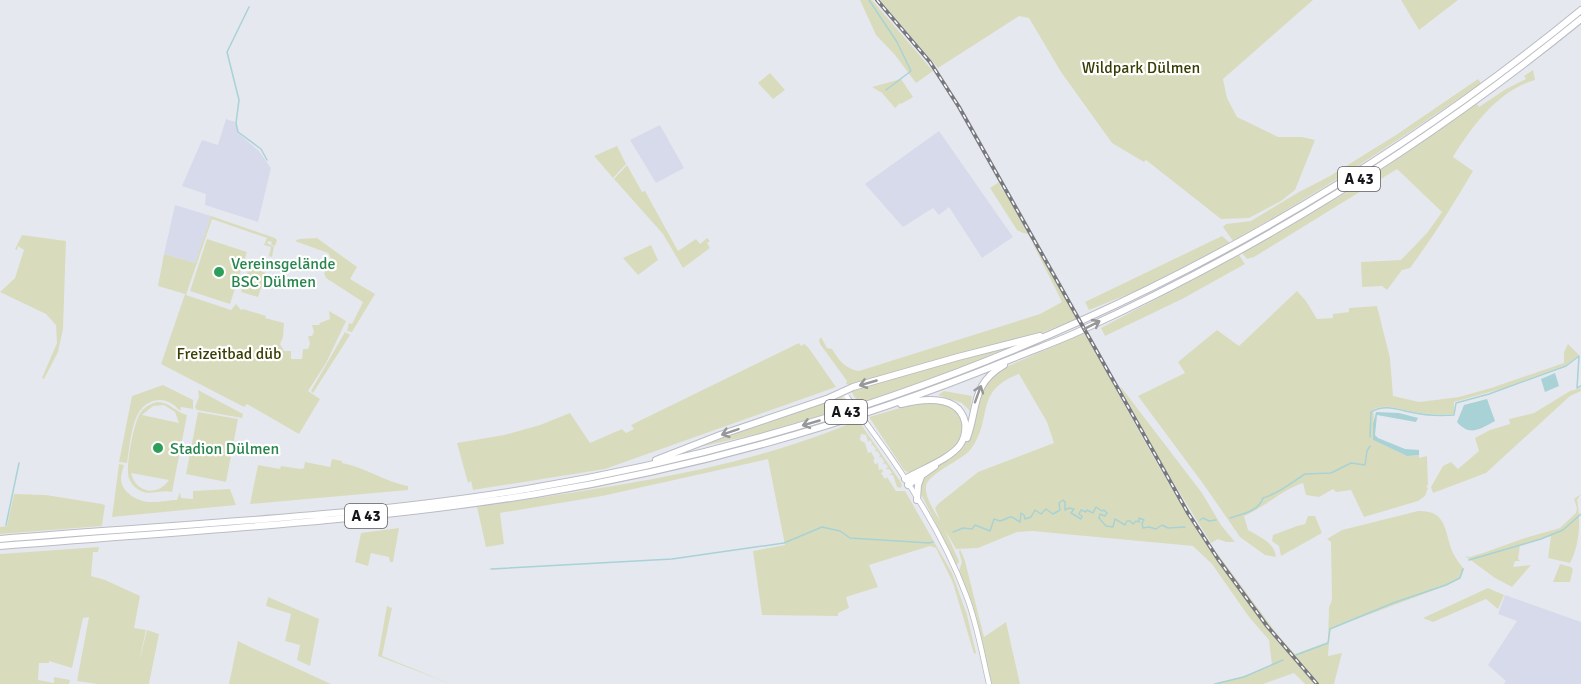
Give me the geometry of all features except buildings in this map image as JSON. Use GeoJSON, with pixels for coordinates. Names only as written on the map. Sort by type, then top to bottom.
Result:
{"type":"FeatureCollection","features":[{"type":"Feature","properties":{"kind":"highway","name":"A 43"},"geometry":{"type":"LineString","coordinates":[[0,539],[399,506],[524,489],[622,471],[714,450],[828,418],[940,380],[1063,330],[1210,258],[1335,187],[1458,105],[1581,10]]}},
{"type":"Feature","properties":{"kind":"highway","name":"A 43"},"geometry":{"type":"LineString","coordinates":[[0,546],[322,520],[500,500],[597,483],[696,461],[785,438],[871,412],[1081,331],[1175,284],[1313,208],[1396,156],[1471,104],[1581,19]]}},
{"type":"Feature","properties":{"kind":"highway"},"geometry":{"type":"LineString","coordinates":[[622,471],[829,398],[958,357],[1063,330]]}},
{"type":"Feature","properties":{"kind":"highway"},"geometry":{"type":"LineString","coordinates":[[907,482],[922,476],[956,452],[967,439],[980,387],[988,376],[1026,353]]}},
{"type":"Feature","properties":{"kind":"highway"},"geometry":{"type":"LineString","coordinates":[[871,412],[934,399],[954,405],[962,415],[965,431],[961,444],[907,482]]}},
{"type":"Feature","properties":{"kind":"highway"},"geometry":{"type":"LineString","coordinates":[[918,500],[918,485],[922,476]]}},
{"type":"Feature","properties":{"kind":"main road"},"geometry":{"type":"LineString","coordinates":[[846,394],[907,482],[947,553],[967,597],[989,684]]}},
{"type":"Feature","properties":{"kind":"shaded area"},"geometry":{"type":"Polygon","coordinates":[[[226,119],[235,122],[238,133],[259,151],[271,168],[258,222],[205,205],[206,194],[182,186],[202,140],[218,145],[226,119]]]}},
{"type":"Feature","properties":{"kind":"shaded area"},"geometry":{"type":"Polygon","coordinates":[[[660,125],[684,168],[656,183],[630,140],[660,125]]]}},
{"type":"Feature","properties":{"kind":"shaded area"},"geometry":{"type":"Polygon","coordinates":[[[939,131],[1013,237],[982,258],[949,207],[939,215],[933,208],[903,227],[865,184],[939,131]]]}},
{"type":"Feature","properties":{"kind":"shaded area"},"geometry":{"type":"Polygon","coordinates":[[[175,205],[211,216],[195,263],[164,254],[175,205]]]}},
{"type":"Feature","properties":{"kind":"shaded area"},"geometry":{"type":"Polygon","coordinates":[[[1505,595],[1581,622],[1581,684],[1504,684],[1506,681],[1488,665],[1517,621],[1498,614],[1505,595]]]}},
{"type":"Feature","properties":{"kind":"green space"},"geometry":{"type":"Polygon","coordinates":[[[860,0],[872,0],[933,71],[916,83],[876,35],[860,0]]]}},
{"type":"Feature","properties":{"kind":"green space","name":"Wildpark Dülmen"},"geometry":{"type":"Polygon","coordinates":[[[880,0],[1313,0],[1223,79],[1227,98],[1237,117],[1278,137],[1302,137],[1315,140],[1295,190],[1281,201],[1249,218],[1221,219],[1146,160],[1144,162],[1112,143],[1061,72],[1029,18],[1019,16],[938,68],[880,0]]]}},
{"type":"Feature","properties":{"kind":"green space"},"geometry":{"type":"Polygon","coordinates":[[[1401,0],[1458,0],[1419,30],[1401,0]]]}},
{"type":"Feature","properties":{"kind":"green space"},"geometry":{"type":"Polygon","coordinates":[[[1533,70],[1535,80],[1522,85],[1498,101],[1478,122],[1453,157],[1473,171],[1443,221],[1410,268],[1402,270],[1387,290],[1382,286],[1362,287],[1361,262],[1401,260],[1427,233],[1442,212],[1397,169],[1254,257],[1247,259],[1242,253],[1361,184],[1477,104],[1479,107],[1526,79],[1524,76],[1533,70]]]}},
{"type":"Feature","properties":{"kind":"green space"},"geometry":{"type":"Polygon","coordinates":[[[770,73],[785,90],[773,99],[758,83],[770,73]]]}},
{"type":"Feature","properties":{"kind":"green space"},"geometry":{"type":"Polygon","coordinates":[[[901,79],[913,97],[895,108],[882,93],[872,87],[901,79]]]}},
{"type":"Feature","properties":{"kind":"green space"},"geometry":{"type":"Polygon","coordinates":[[[1478,79],[1481,83],[1420,125],[1265,223],[1233,241],[1223,227],[1226,224],[1251,221],[1330,176],[1396,135],[1478,79]]]}},
{"type":"Feature","properties":{"kind":"green space"},"geometry":{"type":"Polygon","coordinates":[[[617,146],[626,164],[613,178],[594,156],[617,146]]]}},
{"type":"Feature","properties":{"kind":"green space"},"geometry":{"type":"Polygon","coordinates":[[[627,165],[642,192],[645,191],[678,251],[696,239],[700,244],[707,238],[710,241],[707,243],[710,248],[683,268],[663,234],[614,179],[627,165]]]}},
{"type":"Feature","properties":{"kind":"green space"},"geometry":{"type":"Polygon","coordinates":[[[999,182],[1028,234],[1017,230],[990,188],[999,182]]]}},
{"type":"Feature","properties":{"kind":"green space","name":"Freizeitbad düb"},"geometry":{"type":"Polygon","coordinates":[[[211,216],[275,238],[277,240],[275,246],[271,245],[272,242],[267,243],[274,247],[272,257],[269,256],[271,247],[264,245],[267,238],[212,219],[186,295],[231,310],[236,304],[241,310],[284,323],[280,344],[284,351],[291,351],[291,359],[302,359],[303,349],[308,349],[310,344],[308,336],[312,336],[314,332],[312,325],[319,325],[330,319],[329,311],[346,321],[326,363],[308,391],[320,399],[299,434],[247,404],[244,407],[161,364],[185,294],[158,286],[164,254],[195,263],[211,216]]]}},
{"type":"Feature","properties":{"kind":"green space"},"geometry":{"type":"Polygon","coordinates":[[[22,235],[66,241],[63,329],[58,352],[44,379],[42,378],[57,343],[56,325],[46,314],[0,292],[15,278],[24,250],[18,246],[17,250],[15,249],[22,235]]]}},
{"type":"Feature","properties":{"kind":"green space"},"geometry":{"type":"Polygon","coordinates":[[[1222,236],[1230,243],[1141,289],[1089,310],[1085,302],[1222,236]]]}},
{"type":"Feature","properties":{"kind":"green space"},"geometry":{"type":"Polygon","coordinates":[[[317,238],[357,267],[350,279],[375,294],[352,332],[347,331],[349,323],[352,324],[363,302],[326,278],[324,273],[331,261],[328,253],[295,241],[317,238]]]}},
{"type":"Feature","properties":{"kind":"green space","name":"Vereinsgelände BSC Dülmen"},"geometry":{"type":"Polygon","coordinates":[[[207,239],[247,252],[230,304],[190,291],[207,239]]]}},
{"type":"Feature","properties":{"kind":"green space"},"geometry":{"type":"Polygon","coordinates":[[[1035,243],[1077,319],[1031,337],[852,385],[846,384],[847,381],[820,344],[821,337],[827,348],[832,349],[843,363],[859,371],[1040,314],[1062,302],[1033,244],[1035,243]]]}},
{"type":"Feature","properties":{"kind":"green space"},"geometry":{"type":"Polygon","coordinates":[[[651,245],[658,260],[638,275],[623,258],[651,245]]]}},
{"type":"Feature","properties":{"kind":"green space"},"geometry":{"type":"Polygon","coordinates":[[[1239,255],[1245,264],[1182,299],[1105,336],[1101,328],[1239,255]]]}},
{"type":"Feature","properties":{"kind":"green space"},"geometry":{"type":"Polygon","coordinates":[[[249,267],[266,273],[258,297],[241,292],[249,267]]]}},
{"type":"Feature","properties":{"kind":"green space"},"geometry":{"type":"Polygon","coordinates":[[[1297,291],[1317,319],[1333,318],[1333,314],[1349,312],[1349,308],[1377,306],[1390,358],[1393,396],[1419,402],[1459,397],[1564,363],[1564,352],[1568,344],[1579,355],[1566,365],[1504,388],[1454,402],[1453,414],[1425,414],[1385,407],[1371,411],[1374,413],[1373,440],[1407,456],[1419,455],[1419,458],[1427,456],[1428,485],[1426,486],[1428,488],[1425,496],[1418,501],[1364,517],[1351,490],[1336,492],[1333,489],[1319,497],[1306,495],[1303,483],[1244,516],[1248,530],[1270,544],[1276,557],[1265,555],[1240,537],[1138,396],[1185,373],[1178,362],[1217,330],[1239,346],[1297,291]]]}},
{"type":"Feature","properties":{"kind":"green space"},"geometry":{"type":"Polygon","coordinates":[[[345,332],[350,335],[313,393],[311,391],[345,332]]]}},
{"type":"Feature","properties":{"kind":"green space"},"geometry":{"type":"Polygon","coordinates":[[[1084,333],[1197,530],[1215,557],[1217,553],[1277,634],[1295,654],[1328,642],[1329,607],[1332,600],[1331,542],[1327,539],[1342,530],[1418,511],[1435,514],[1440,518],[1453,553],[1464,569],[1460,578],[1445,586],[1330,629],[1328,656],[1342,653],[1334,684],[1305,684],[1294,673],[1263,684],[1212,684],[1244,676],[1272,665],[1269,640],[1249,617],[1212,564],[1193,546],[1032,531],[1017,532],[978,548],[956,549],[945,530],[959,561],[956,564],[921,494],[922,479],[963,448],[972,430],[982,387],[1001,369],[1084,333]],[[1019,374],[995,389],[986,406],[978,438],[971,449],[938,472],[928,482],[927,496],[940,521],[935,508],[938,504],[978,472],[1054,443],[1047,422],[1019,374]]]}},
{"type":"Feature","properties":{"kind":"green space"},"geometry":{"type":"Polygon","coordinates":[[[799,343],[801,346],[804,344],[808,347],[836,387],[605,469],[473,490],[471,481],[468,483],[457,443],[504,435],[540,425],[570,413],[590,443],[622,429],[626,433],[634,429],[631,425],[799,343]]]}},
{"type":"Feature","properties":{"kind":"green space"},"geometry":{"type":"Polygon","coordinates":[[[1017,344],[952,371],[859,404],[851,391],[976,353],[1017,344]]]}},
{"type":"Feature","properties":{"kind":"green space"},"geometry":{"type":"Polygon","coordinates":[[[163,385],[193,400],[193,409],[181,407],[180,411],[173,404],[159,400],[143,407],[134,424],[127,463],[119,462],[132,396],[163,385]]]}},
{"type":"Feature","properties":{"kind":"green space"},"geometry":{"type":"Polygon","coordinates":[[[1121,387],[1202,493],[1221,525],[1235,542],[1218,539],[1211,543],[1168,474],[1121,387]]]}},
{"type":"Feature","properties":{"kind":"green space"},"geometry":{"type":"Polygon","coordinates":[[[1581,388],[1581,391],[1570,396],[1486,473],[1433,493],[1431,487],[1443,466],[1451,462],[1458,469],[1479,451],[1475,438],[1490,430],[1510,424],[1509,419],[1534,413],[1570,391],[1581,388]]]}},
{"type":"Feature","properties":{"kind":"green space"},"geometry":{"type":"Polygon","coordinates":[[[198,390],[243,414],[242,418],[197,410],[195,407],[199,397],[198,390]]]}},
{"type":"Feature","properties":{"kind":"green space"},"geometry":{"type":"Polygon","coordinates":[[[944,391],[972,396],[970,411],[962,403],[938,395],[944,391]]]}},
{"type":"Feature","properties":{"kind":"green space"},"geometry":{"type":"Polygon","coordinates":[[[842,397],[849,407],[762,433],[699,447],[764,423],[842,397]]]}},
{"type":"Feature","properties":{"kind":"green space"},"geometry":{"type":"Polygon","coordinates":[[[924,401],[944,403],[957,411],[963,427],[961,437],[948,453],[938,460],[909,473],[904,470],[869,417],[924,401]]]}},
{"type":"Feature","properties":{"kind":"green space"},"geometry":{"type":"Polygon","coordinates":[[[157,402],[165,404],[187,415],[172,492],[149,493],[140,491],[133,485],[130,481],[128,467],[138,416],[148,406],[157,402]],[[164,405],[153,406],[142,415],[179,423],[175,412],[164,405]],[[131,473],[137,485],[147,490],[159,489],[169,480],[131,473]]]}},
{"type":"Feature","properties":{"kind":"green space"},"geometry":{"type":"Polygon","coordinates":[[[198,412],[238,419],[226,482],[186,474],[198,412]]]}},
{"type":"Feature","properties":{"kind":"green space"},"geometry":{"type":"Polygon","coordinates":[[[858,420],[900,481],[901,488],[897,487],[893,475],[889,475],[892,473],[889,469],[885,469],[888,467],[885,463],[883,465],[884,461],[881,457],[879,458],[880,455],[877,451],[875,452],[873,445],[871,446],[870,440],[868,442],[866,435],[861,434],[860,440],[865,443],[868,453],[871,452],[875,464],[878,463],[879,470],[882,469],[881,473],[885,479],[887,477],[896,491],[905,491],[952,573],[967,615],[976,653],[974,654],[953,583],[936,548],[930,546],[869,565],[878,587],[846,597],[849,608],[838,613],[838,616],[762,615],[753,551],[785,545],[768,459],[602,496],[500,513],[504,544],[486,547],[477,507],[670,476],[766,453],[858,420]]]}},
{"type":"Feature","properties":{"kind":"green space"},"geometry":{"type":"Polygon","coordinates":[[[332,459],[408,486],[408,490],[250,504],[258,465],[280,469],[281,466],[301,469],[304,468],[305,462],[330,467],[332,459]]]}},
{"type":"Feature","properties":{"kind":"green space"},"geometry":{"type":"Polygon","coordinates":[[[119,464],[124,465],[122,484],[128,493],[138,499],[149,502],[177,500],[180,492],[181,498],[193,499],[193,491],[230,489],[236,505],[112,517],[119,464]]]}},
{"type":"Feature","properties":{"kind":"green space"},"geometry":{"type":"Polygon","coordinates":[[[14,494],[46,495],[105,505],[102,526],[0,534],[0,527],[7,526],[14,494]]]}},
{"type":"Feature","properties":{"kind":"green space"},"geometry":{"type":"Polygon","coordinates":[[[1581,494],[1577,500],[1578,540],[1570,563],[1548,558],[1551,536],[1520,545],[1518,559],[1520,561],[1515,561],[1513,567],[1531,565],[1512,587],[1495,578],[1465,556],[1470,557],[1560,528],[1576,513],[1574,499],[1581,494]]]}},
{"type":"Feature","properties":{"kind":"green space"},"geometry":{"type":"Polygon","coordinates":[[[1308,516],[1315,516],[1322,533],[1281,556],[1279,546],[1272,541],[1273,535],[1305,524],[1308,516]]]}},
{"type":"Feature","properties":{"kind":"green space"},"geometry":{"type":"Polygon","coordinates":[[[399,528],[393,562],[390,562],[389,557],[371,553],[368,566],[355,562],[361,533],[399,528]]]}},
{"type":"Feature","properties":{"kind":"green space"},"geometry":{"type":"Polygon","coordinates":[[[99,547],[98,552],[93,552],[91,576],[140,596],[134,628],[146,630],[139,662],[147,630],[159,634],[149,684],[98,684],[77,681],[89,617],[83,618],[72,668],[49,661],[49,663],[39,663],[38,680],[54,683],[54,677],[70,680],[69,684],[0,684],[0,554],[99,547]]]}},
{"type":"Feature","properties":{"kind":"green space"},"geometry":{"type":"Polygon","coordinates":[[[960,549],[984,637],[1006,622],[1020,684],[991,684],[982,645],[959,571],[962,562],[960,549]]]}},
{"type":"Feature","properties":{"kind":"green space"},"geometry":{"type":"Polygon","coordinates":[[[1560,564],[1573,569],[1570,582],[1553,582],[1560,564]]]}},
{"type":"Feature","properties":{"kind":"green space"},"geometry":{"type":"Polygon","coordinates":[[[1488,588],[1504,595],[1498,609],[1486,599],[1433,622],[1423,618],[1488,588]]]}},
{"type":"Feature","properties":{"kind":"green space"},"geometry":{"type":"Polygon","coordinates":[[[268,597],[319,619],[310,666],[297,660],[300,645],[285,641],[291,614],[266,606],[268,597]]]}},
{"type":"Feature","properties":{"kind":"green space"},"geometry":{"type":"Polygon","coordinates":[[[387,606],[392,608],[382,656],[451,684],[378,656],[387,606]]]}},
{"type":"Feature","properties":{"kind":"green space"},"geometry":{"type":"Polygon","coordinates":[[[238,641],[248,646],[331,684],[229,684],[238,641]]]}},
{"type":"Feature","properties":{"kind":"water"},"geometry":{"type":"Polygon","coordinates":[[[1555,373],[1559,386],[1545,392],[1541,379],[1555,373]]]}},
{"type":"Feature","properties":{"kind":"water"},"geometry":{"type":"Polygon","coordinates":[[[1487,399],[1495,421],[1475,430],[1466,429],[1457,422],[1464,405],[1487,399]]]}},
{"type":"Feature","properties":{"kind":"water"},"geometry":{"type":"Polygon","coordinates":[[[1376,412],[1399,413],[1418,418],[1416,422],[1377,415],[1375,435],[1405,449],[1419,450],[1419,455],[1407,456],[1373,440],[1376,412]]]}},
{"type":"Feature","properties":{"kind":"waterway"},"geometry":{"type":"LineString","coordinates":[[869,0],[897,42],[911,71],[886,90]]}},
{"type":"Feature","properties":{"kind":"waterway"},"geometry":{"type":"LineString","coordinates":[[249,7],[227,52],[239,100],[236,123],[238,132],[261,149],[267,160]]}},
{"type":"Feature","properties":{"kind":"waterway"},"geometry":{"type":"LineString","coordinates":[[1370,437],[1371,412],[1381,408],[1426,415],[1454,415],[1456,403],[1489,394],[1566,366],[1579,356],[1577,388],[1581,386]]}},
{"type":"Feature","properties":{"kind":"waterway"},"geometry":{"type":"LineString","coordinates":[[1230,518],[1254,509],[1263,498],[1279,491],[1305,474],[1331,473],[1351,463],[1365,465],[1370,446]]}},
{"type":"Feature","properties":{"kind":"waterway"},"geometry":{"type":"LineString","coordinates":[[6,525],[19,463]]}},
{"type":"Feature","properties":{"kind":"waterway"},"geometry":{"type":"LineString","coordinates":[[953,532],[963,528],[972,529],[975,525],[990,531],[994,519],[1000,521],[1011,517],[1020,522],[1021,513],[1025,519],[1031,517],[1035,510],[1041,514],[1046,509],[1053,514],[1060,510],[1059,503],[1063,500],[1065,510],[1074,509],[1071,513],[1081,519],[1082,516],[1079,514],[1081,510],[1093,513],[1096,507],[1104,510],[1107,513],[1105,516],[1100,514],[1099,518],[1106,526],[1113,527],[1115,519],[1125,525],[1127,521],[1133,524],[1136,521],[1139,522],[1139,518],[1144,520],[1143,528],[1156,529],[1162,525],[1168,528],[1185,527]]}},
{"type":"Feature","properties":{"kind":"waterway"},"geometry":{"type":"LineString","coordinates":[[1469,560],[1541,539],[1563,530],[1581,514]]}},
{"type":"Feature","properties":{"kind":"waterway"},"geometry":{"type":"LineString","coordinates":[[1200,520],[1203,518],[1209,521],[1216,520]]}},
{"type":"Feature","properties":{"kind":"waterway"},"geometry":{"type":"LineString","coordinates":[[491,569],[672,559],[784,543],[822,527],[840,531],[850,538],[933,542]]}},
{"type":"Feature","properties":{"kind":"waterway"},"geometry":{"type":"LineString","coordinates":[[1296,655],[1328,643],[1330,629],[1393,603],[1446,585],[1460,578],[1463,569]]}},
{"type":"Feature","properties":{"kind":"waterway"},"geometry":{"type":"LineString","coordinates":[[1215,684],[1244,677],[1283,660]]}},
{"type":"Feature","properties":{"kind":"railway"},"geometry":{"type":"LineString","coordinates":[[877,0],[930,62],[959,107],[1188,513],[1267,626],[1317,684]]}},
{"type":"Feature","properties":{"kind":"place","name":"Vereinsgelände BSC Dülmen"},"geometry":{"type":"Point","coordinates":[219,272]}},
{"type":"Feature","properties":{"kind":"place","name":"Stadion Dülmen"},"geometry":{"type":"Point","coordinates":[158,448]}}]}
